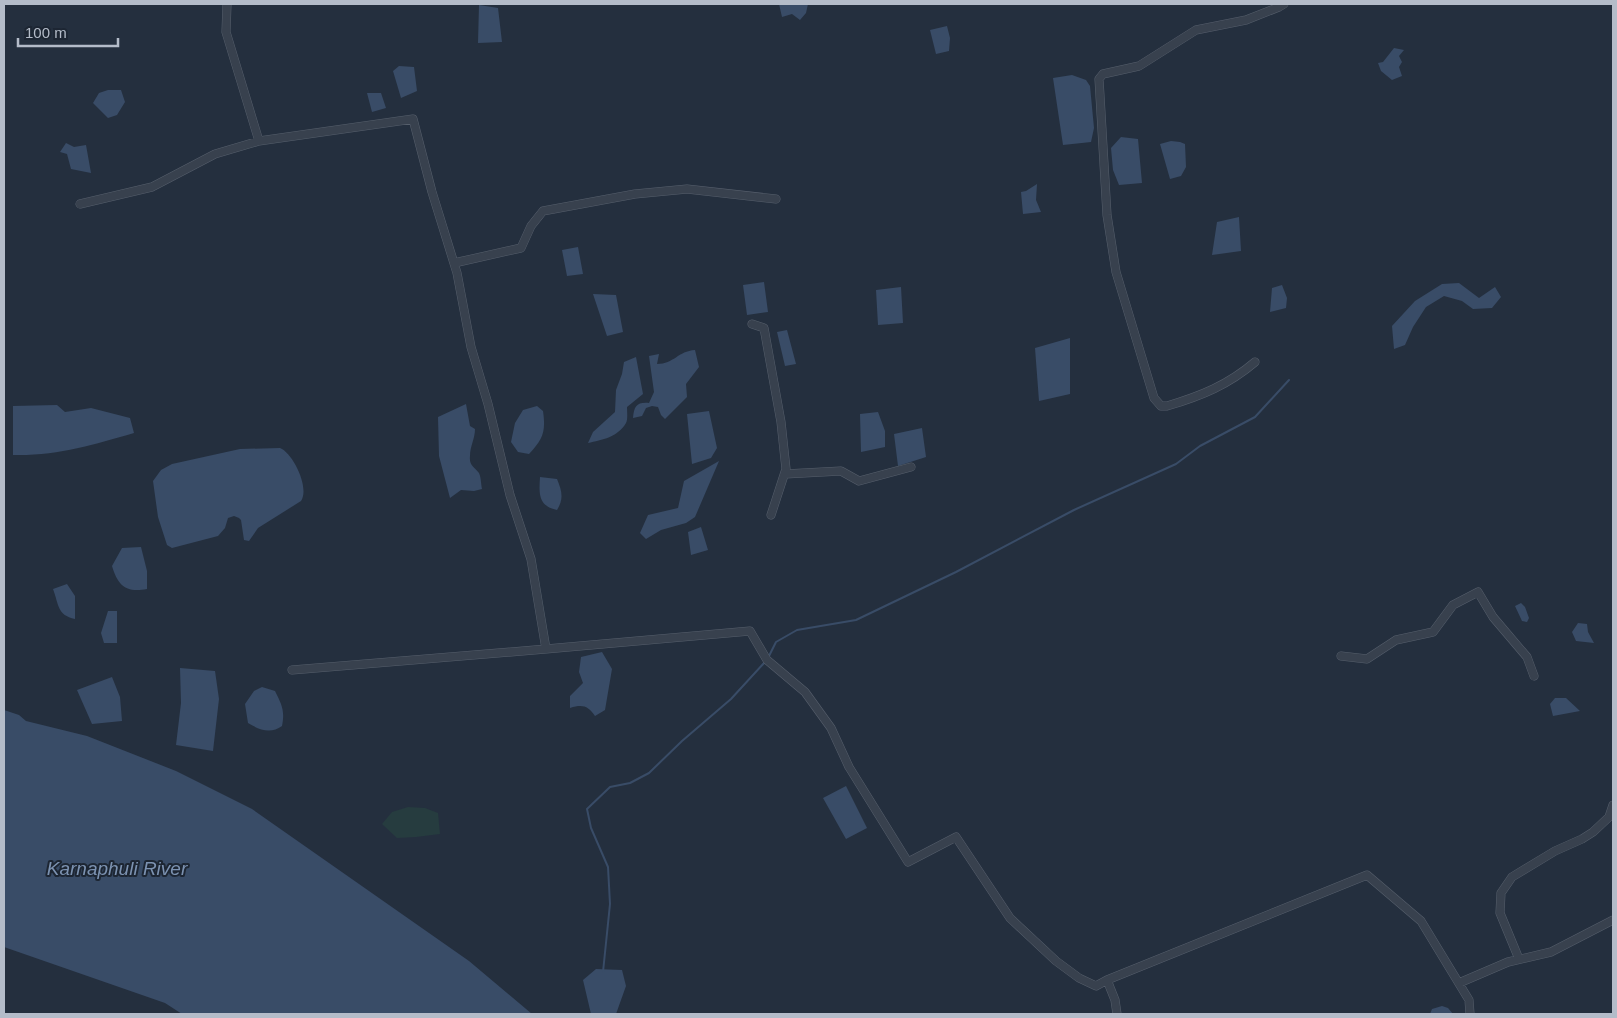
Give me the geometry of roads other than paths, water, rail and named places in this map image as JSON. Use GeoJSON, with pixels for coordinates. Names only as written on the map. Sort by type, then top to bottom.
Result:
{"type":"FeatureCollection","features":[{"type":"Feature","properties":{"kind":"street"},"geometry":{"type":"LineString","coordinates":[[227,4],[226,32],[259,141]]}},
{"type":"Feature","properties":{"kind":"street"},"geometry":{"type":"LineString","coordinates":[[1255,362],[1239,376],[1208,393],[1167,406],[1161,406],[1154,398],[1116,272],[1107,215],[1099,79],[1103,74],[1139,66],[1196,30],[1246,20],[1274,10],[1284,4]]}},
{"type":"Feature","properties":{"kind":"street"},"geometry":{"type":"LineString","coordinates":[[80,204],[152,187],[215,154],[259,141],[413,120],[432,192],[454,263],[471,347],[488,404],[510,495],[531,559],[546,650]]}},
{"type":"Feature","properties":{"kind":"street"},"geometry":{"type":"LineString","coordinates":[[454,263],[521,248],[531,226],[543,211],[635,194],[687,189],[776,199]]}},
{"type":"Feature","properties":{"kind":"street"},"geometry":{"type":"LineString","coordinates":[[752,324],[764,328],[781,422],[786,469],[771,515]]}},
{"type":"Feature","properties":{"kind":"street"},"geometry":{"type":"LineString","coordinates":[[785,474],[841,471],[859,481],[911,467]]}},
{"type":"Feature","properties":{"kind":"street"},"geometry":{"type":"LineString","coordinates":[[1340,656],[1367,659],[1396,640],[1433,632],[1453,605],[1478,592],[1493,617],[1528,657],[1534,676]]}},
{"type":"Feature","properties":{"kind":"street"},"geometry":{"type":"LineString","coordinates":[[292,670],[546,650],[750,630],[767,660],[805,692],[831,728],[849,767],[908,862],[956,837],[1010,918],[1056,961],[1079,978],[1096,986],[1367,875],[1421,921],[1469,1000],[1470,1014]]}},
{"type":"Feature","properties":{"kind":"street"},"geometry":{"type":"LineString","coordinates":[[1519,958],[1500,913],[1501,893],[1512,877],[1556,850],[1593,832],[1610,817],[1613,805]]}},
{"type":"Feature","properties":{"kind":"street"},"geometry":{"type":"LineString","coordinates":[[1459,983],[1519,958],[1551,952],[1613,920]]}},
{"type":"Feature","properties":{"kind":"street"},"geometry":{"type":"LineString","coordinates":[[1107,980],[1115,1000],[1117,1014]]}},
{"type":"Feature","properties":{"kind":"water"},"geometry":{"type":"Polygon","coordinates":[[[779,4],[808,4],[806,13],[800,20],[792,14],[782,17],[779,4]]]}},
{"type":"Feature","properties":{"kind":"water"},"geometry":{"type":"Polygon","coordinates":[[[479,5],[498,8],[502,42],[478,43],[479,5]]]}},
{"type":"Feature","properties":{"kind":"water"},"geometry":{"type":"Polygon","coordinates":[[[947,26],[950,38],[949,51],[936,54],[930,30],[947,26]]]}},
{"type":"Feature","properties":{"kind":"water"},"geometry":{"type":"Polygon","coordinates":[[[1394,48],[1404,50],[1399,56],[1402,62],[1399,67],[1402,76],[1392,80],[1381,71],[1378,63],[1383,62],[1394,48]]]}},
{"type":"Feature","properties":{"kind":"water"},"geometry":{"type":"Polygon","coordinates":[[[399,66],[414,67],[417,91],[401,98],[393,71],[399,66]]]}},
{"type":"Feature","properties":{"kind":"water"},"geometry":{"type":"Polygon","coordinates":[[[1072,75],[1086,80],[1090,86],[1094,128],[1091,142],[1063,145],[1053,78],[1072,75]]]}},
{"type":"Feature","properties":{"kind":"water"},"geometry":{"type":"Polygon","coordinates":[[[108,90],[121,90],[125,102],[117,115],[108,118],[93,103],[99,93],[108,90]]]}},
{"type":"Feature","properties":{"kind":"water"},"geometry":{"type":"Polygon","coordinates":[[[367,93],[381,93],[386,108],[372,112],[367,93]]]}},
{"type":"Feature","properties":{"kind":"water"},"geometry":{"type":"Polygon","coordinates":[[[1121,137],[1138,139],[1142,183],[1119,185],[1113,170],[1111,148],[1121,137]]]}},
{"type":"Feature","properties":{"kind":"water"},"geometry":{"type":"Polygon","coordinates":[[[1171,141],[1185,144],[1186,167],[1181,176],[1170,179],[1160,144],[1171,141]]]}},
{"type":"Feature","properties":{"kind":"water"},"geometry":{"type":"Polygon","coordinates":[[[66,143],[74,147],[86,145],[91,173],[71,169],[67,154],[60,152],[66,143]]]}},
{"type":"Feature","properties":{"kind":"water"},"geometry":{"type":"Polygon","coordinates":[[[1037,184],[1036,200],[1041,212],[1023,214],[1021,192],[1037,184]]]}},
{"type":"Feature","properties":{"kind":"water"},"geometry":{"type":"Polygon","coordinates":[[[1239,217],[1241,251],[1212,255],[1217,222],[1239,217]]]}},
{"type":"Feature","properties":{"kind":"water"},"geometry":{"type":"Polygon","coordinates":[[[578,247],[583,274],[567,276],[562,250],[578,247]]]}},
{"type":"Feature","properties":{"kind":"water"},"geometry":{"type":"Polygon","coordinates":[[[764,282],[768,312],[747,315],[743,285],[764,282]]]}},
{"type":"Feature","properties":{"kind":"water"},"geometry":{"type":"Polygon","coordinates":[[[1459,283],[1479,298],[1495,287],[1501,297],[1492,308],[1473,309],[1462,301],[1444,296],[1426,307],[1413,327],[1405,345],[1394,349],[1392,326],[1415,301],[1442,284],[1459,283]]]}},
{"type":"Feature","properties":{"kind":"water"},"geometry":{"type":"Polygon","coordinates":[[[1282,285],[1287,298],[1286,308],[1270,312],[1272,288],[1282,285]]]}},
{"type":"Feature","properties":{"kind":"water"},"geometry":{"type":"Polygon","coordinates":[[[901,287],[903,323],[878,325],[876,290],[901,287]]]}},
{"type":"Feature","properties":{"kind":"water"},"geometry":{"type":"Polygon","coordinates":[[[593,294],[616,295],[623,332],[607,336],[593,294]]]}},
{"type":"Feature","properties":{"kind":"water"},"geometry":{"type":"Polygon","coordinates":[[[787,330],[796,364],[785,366],[777,332],[787,330]]]}},
{"type":"Feature","properties":{"kind":"water"},"geometry":{"type":"Polygon","coordinates":[[[1070,338],[1070,394],[1039,401],[1035,348],[1070,338]]]}},
{"type":"Feature","properties":{"kind":"water"},"geometry":{"type":"Polygon","coordinates":[[[695,350],[699,367],[686,384],[687,397],[665,419],[658,407],[652,406],[646,408],[642,416],[633,418],[634,410],[637,406],[642,403],[649,403],[654,392],[649,356],[659,354],[657,364],[668,362],[684,353],[695,350]]]}},
{"type":"Feature","properties":{"kind":"water"},"geometry":{"type":"Polygon","coordinates":[[[636,357],[643,394],[627,407],[627,421],[619,432],[599,441],[588,443],[593,432],[615,412],[616,390],[624,362],[636,357]]]}},
{"type":"Feature","properties":{"kind":"water"},"geometry":{"type":"Polygon","coordinates":[[[466,404],[470,426],[475,429],[470,462],[479,473],[482,489],[474,491],[461,490],[450,498],[439,456],[438,417],[466,404]]]}},
{"type":"Feature","properties":{"kind":"water"},"geometry":{"type":"Polygon","coordinates":[[[57,405],[65,412],[91,408],[130,418],[134,433],[60,452],[13,455],[13,406],[57,405]]]}},
{"type":"Feature","properties":{"kind":"water"},"geometry":{"type":"Polygon","coordinates":[[[537,406],[543,411],[544,430],[542,435],[538,444],[529,454],[518,452],[511,442],[515,423],[523,410],[537,406]]]}},
{"type":"Feature","properties":{"kind":"water"},"geometry":{"type":"Polygon","coordinates":[[[709,411],[717,448],[711,458],[692,464],[687,414],[709,411]]]}},
{"type":"Feature","properties":{"kind":"water"},"geometry":{"type":"Polygon","coordinates":[[[878,412],[885,431],[885,447],[861,452],[860,414],[878,412]]]}},
{"type":"Feature","properties":{"kind":"water"},"geometry":{"type":"Polygon","coordinates":[[[922,428],[926,457],[898,466],[894,434],[922,428]]]}},
{"type":"Feature","properties":{"kind":"water"},"geometry":{"type":"Polygon","coordinates":[[[280,448],[290,457],[299,472],[303,488],[301,501],[258,528],[249,541],[244,540],[241,520],[234,516],[228,518],[225,528],[218,536],[172,548],[167,545],[158,517],[153,481],[161,470],[172,464],[240,449],[280,448]]]}},
{"type":"Feature","properties":{"kind":"water"},"geometry":{"type":"Polygon","coordinates":[[[719,461],[695,517],[686,523],[661,530],[646,539],[640,533],[648,515],[678,508],[684,481],[719,461]]]}},
{"type":"Feature","properties":{"kind":"water"},"geometry":{"type":"Polygon","coordinates":[[[540,477],[557,479],[562,495],[557,510],[546,506],[543,502],[540,494],[540,477]]]}},
{"type":"Feature","properties":{"kind":"water"},"geometry":{"type":"Polygon","coordinates":[[[701,527],[708,550],[691,555],[688,532],[701,527]]]}},
{"type":"Feature","properties":{"kind":"water"},"geometry":{"type":"Polygon","coordinates":[[[141,547],[147,571],[147,589],[128,589],[117,579],[112,566],[122,548],[141,547]]]}},
{"type":"Feature","properties":{"kind":"water"},"geometry":{"type":"Polygon","coordinates":[[[67,584],[75,596],[75,619],[62,612],[53,589],[67,584]]]}},
{"type":"Feature","properties":{"kind":"water"},"geometry":{"type":"Polygon","coordinates":[[[1521,603],[1525,607],[1529,618],[1527,622],[1522,621],[1515,606],[1521,603]]]}},
{"type":"Feature","properties":{"kind":"water"},"geometry":{"type":"Polygon","coordinates":[[[108,611],[117,611],[117,643],[104,643],[101,633],[108,611]]]}},
{"type":"Feature","properties":{"kind":"water"},"geometry":{"type":"Polygon","coordinates":[[[1578,623],[1587,624],[1588,632],[1594,643],[1576,641],[1572,632],[1578,623]]]}},
{"type":"Feature","properties":{"kind":"water"},"geometry":{"type":"Polygon","coordinates":[[[602,652],[612,669],[605,710],[595,716],[585,707],[570,708],[570,696],[583,683],[579,672],[581,657],[602,652]]]}},
{"type":"Feature","properties":{"kind":"water"},"geometry":{"type":"Polygon","coordinates":[[[180,668],[215,671],[219,699],[213,751],[176,745],[181,703],[180,668]]]}},
{"type":"Feature","properties":{"kind":"water"},"geometry":{"type":"Polygon","coordinates":[[[112,677],[120,697],[122,721],[92,724],[77,690],[112,677]]]}},
{"type":"Feature","properties":{"kind":"water"},"geometry":{"type":"Polygon","coordinates":[[[262,687],[275,691],[282,708],[282,726],[274,730],[256,728],[248,723],[245,704],[254,691],[262,687]]]}},
{"type":"Feature","properties":{"kind":"water"},"geometry":{"type":"Polygon","coordinates":[[[1555,698],[1566,698],[1580,711],[1553,716],[1550,704],[1555,698]]]}},
{"type":"Feature","properties":{"kind":"water","name":"Karnaphuli River"},"geometry":{"type":"Polygon","coordinates":[[[4,710],[19,715],[26,721],[87,736],[176,771],[252,809],[469,961],[532,1014],[182,1014],[165,1003],[4,947],[4,710]]]}},
{"type":"Feature","properties":{"kind":"water"},"geometry":{"type":"Polygon","coordinates":[[[846,786],[867,828],[846,839],[823,798],[846,786]]]}},
{"type":"Feature","properties":{"kind":"water"},"geometry":{"type":"Polygon","coordinates":[[[596,969],[622,970],[626,986],[616,1014],[591,1014],[583,980],[596,969]]]}},
{"type":"Feature","properties":{"kind":"water"},"geometry":{"type":"Polygon","coordinates":[[[1442,1006],[1448,1008],[1453,1014],[1430,1014],[1432,1009],[1442,1006]]]}},
{"type":"Feature","properties":{"kind":"waterway"},"geometry":{"type":"LineString","coordinates":[[768,658],[776,642],[797,630],[856,620],[956,572],[1074,510],[1176,464],[1200,446],[1255,417],[1289,380]]}},
{"type":"Feature","properties":{"kind":"waterway"},"geometry":{"type":"LineString","coordinates":[[603,972],[610,904],[608,867],[591,828],[587,809],[610,787],[630,783],[649,773],[682,741],[731,699],[765,662]]}}]}
